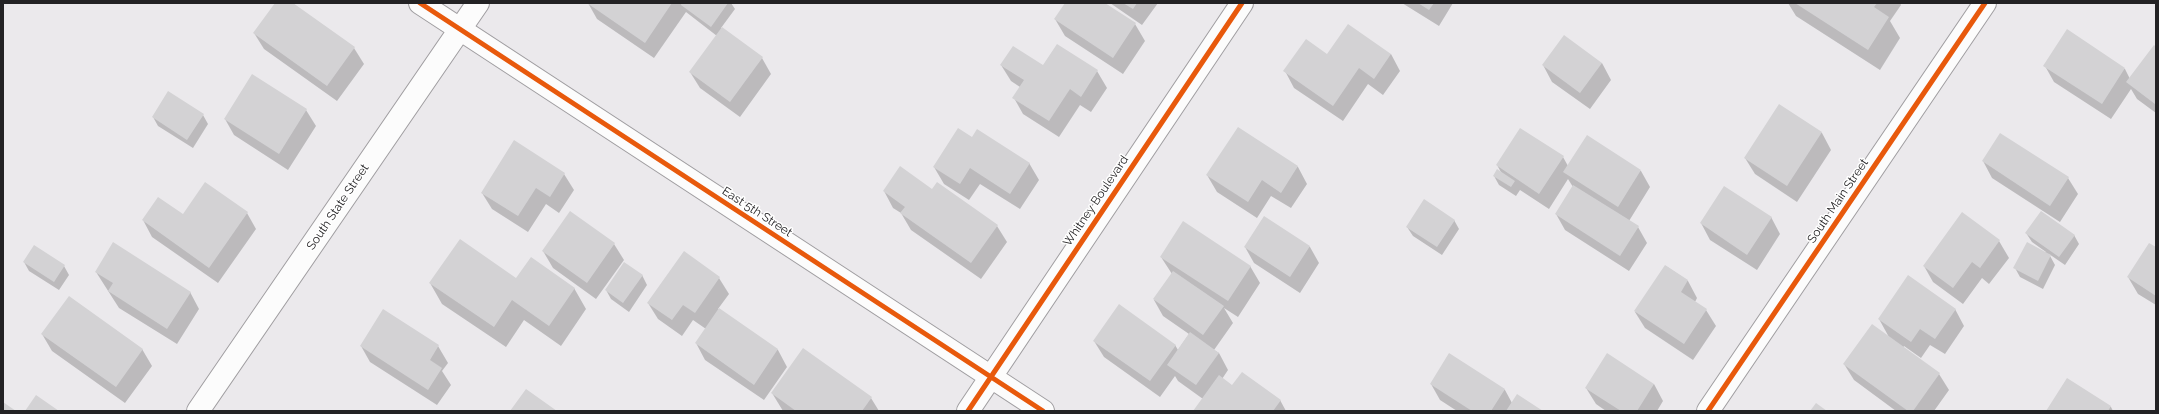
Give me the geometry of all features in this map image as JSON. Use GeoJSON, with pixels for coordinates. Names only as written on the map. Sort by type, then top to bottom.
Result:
{"type":"FeatureCollection","features":[{"type":"Feature","properties":{"kind":"street","name":"East 5th Street"},"geometry":{"type":"LineString","coordinates":[[420,3],[1043,411]]}},
{"type":"Feature","properties":{"kind":"street","name":"South State Street"},"geometry":{"type":"LineString","coordinates":[[198,411],[478,3]]}},
{"type":"Feature","properties":{"kind":"street","name":"Whitney Boulevard"},"geometry":{"type":"LineString","coordinates":[[968,411],[1242,3]]}},
{"type":"Feature","properties":{"kind":"street","name":"South Main Street"},"geometry":{"type":"LineString","coordinates":[[1708,411],[1985,3]]}},
{"type":"Feature","properties":{"kind":"building"},"geometry":{"type":"Polygon","coordinates":[[[275,3],[293,3],[355,47],[327,86],[253,33],[275,3]]]}},
{"type":"Feature","properties":{"kind":"building"},"geometry":{"type":"Polygon","coordinates":[[[587,3],[672,3],[645,43],[587,3]]]}},
{"type":"Feature","properties":{"kind":"building"},"geometry":{"type":"Polygon","coordinates":[[[682,3],[728,3],[711,27],[681,5],[682,3]]]}},
{"type":"Feature","properties":{"kind":"building"},"geometry":{"type":"Polygon","coordinates":[[[1065,3],[1105,3],[1136,23],[1113,58],[1054,19],[1065,3]]]}},
{"type":"Feature","properties":{"kind":"building"},"geometry":{"type":"Polygon","coordinates":[[[1123,3],[1137,3],[1133,9],[1123,3]]]}},
{"type":"Feature","properties":{"kind":"building"},"geometry":{"type":"Polygon","coordinates":[[[1418,3],[1434,3],[1429,10],[1418,3]]]}},
{"type":"Feature","properties":{"kind":"building"},"geometry":{"type":"Polygon","coordinates":[[[1795,3],[1877,3],[1874,7],[1889,17],[1868,50],[1795,3]]]}},
{"type":"Feature","properties":{"kind":"building"},"geometry":{"type":"Polygon","coordinates":[[[1348,24],[1391,54],[1374,79],[1359,68],[1333,106],[1283,71],[1306,39],[1327,54],[1348,24]]]}},
{"type":"Feature","properties":{"kind":"building"},"geometry":{"type":"Polygon","coordinates":[[[722,27],[763,57],[730,102],[689,72],[722,27]]]}},
{"type":"Feature","properties":{"kind":"building"},"geometry":{"type":"Polygon","coordinates":[[[2067,29],[2125,68],[2102,104],[2043,66],[2067,29]]]}},
{"type":"Feature","properties":{"kind":"building"},"geometry":{"type":"Polygon","coordinates":[[[1564,35],[1602,63],[1580,93],[1542,65],[1564,35]]]}},
{"type":"Feature","properties":{"kind":"building"},"geometry":{"type":"Polygon","coordinates":[[[1057,44],[1098,70],[1081,97],[1070,89],[1049,121],[1012,98],[1024,80],[1000,65],[1013,46],[1043,65],[1057,44]]]}},
{"type":"Feature","properties":{"kind":"building"},"geometry":{"type":"Polygon","coordinates":[[[2154,45],[2156,47],[2155,104],[2126,82],[2154,45]]]}},
{"type":"Feature","properties":{"kind":"building"},"geometry":{"type":"Polygon","coordinates":[[[252,74],[307,109],[279,154],[224,119],[252,74]]]}},
{"type":"Feature","properties":{"kind":"building"},"geometry":{"type":"Polygon","coordinates":[[[168,91],[204,114],[187,140],[152,117],[168,91]]]}},
{"type":"Feature","properties":{"kind":"building"},"geometry":{"type":"Polygon","coordinates":[[[1779,104],[1822,132],[1787,186],[1744,158],[1779,104]]]}},
{"type":"Feature","properties":{"kind":"building"},"geometry":{"type":"Polygon","coordinates":[[[1238,127],[1298,166],[1281,193],[1262,180],[1248,202],[1206,175],[1238,127]]]}},
{"type":"Feature","properties":{"kind":"building"},"geometry":{"type":"Polygon","coordinates":[[[958,128],[972,137],[977,129],[1030,163],[1010,194],[970,168],[960,184],[933,167],[958,128]]]}},
{"type":"Feature","properties":{"kind":"building"},"geometry":{"type":"Polygon","coordinates":[[[1520,128],[1564,156],[1539,194],[1496,165],[1520,128]]]}},
{"type":"Feature","properties":{"kind":"building"},"geometry":{"type":"Polygon","coordinates":[[[2000,133],[2069,177],[2050,206],[1982,161],[2000,133]]]}},
{"type":"Feature","properties":{"kind":"building"},"geometry":{"type":"Polygon","coordinates":[[[1587,135],[1641,170],[1618,207],[1563,172],[1587,135]]]}},
{"type":"Feature","properties":{"kind":"building"},"geometry":{"type":"Polygon","coordinates":[[[514,140],[565,173],[550,197],[536,188],[518,216],[481,193],[514,140]]]}},
{"type":"Feature","properties":{"kind":"building"},"geometry":{"type":"Polygon","coordinates":[[[900,166],[932,189],[937,182],[998,225],[971,263],[900,213],[905,207],[883,191],[900,166]]]}},
{"type":"Feature","properties":{"kind":"building"},"geometry":{"type":"Polygon","coordinates":[[[1497,169],[1515,181],[1511,187],[1493,176],[1497,169]]]}},
{"type":"Feature","properties":{"kind":"building"},"geometry":{"type":"Polygon","coordinates":[[[205,182],[248,212],[209,268],[142,220],[158,197],[183,214],[205,182]]]}},
{"type":"Feature","properties":{"kind":"building"},"geometry":{"type":"Polygon","coordinates":[[[1573,185],[1639,226],[1620,256],[1555,214],[1573,185]]]}},
{"type":"Feature","properties":{"kind":"building"},"geometry":{"type":"Polygon","coordinates":[[[1724,186],[1772,217],[1747,255],[1700,223],[1724,186]]]}},
{"type":"Feature","properties":{"kind":"building"},"geometry":{"type":"Polygon","coordinates":[[[1424,199],[1455,220],[1437,247],[1406,227],[1424,199]]]}},
{"type":"Feature","properties":{"kind":"building"},"geometry":{"type":"Polygon","coordinates":[[[570,211],[615,243],[587,283],[542,251],[570,211]]]}},
{"type":"Feature","properties":{"kind":"building"},"geometry":{"type":"Polygon","coordinates":[[[2041,211],[2075,235],[2059,257],[2025,233],[2041,211]]]}},
{"type":"Feature","properties":{"kind":"building"},"geometry":{"type":"Polygon","coordinates":[[[1962,212],[2000,240],[1980,268],[1972,262],[1953,288],[1923,266],[1962,212]]]}},
{"type":"Feature","properties":{"kind":"building"},"geometry":{"type":"Polygon","coordinates":[[[1264,216],[1310,246],[1290,277],[1244,247],[1264,216]]]}},
{"type":"Feature","properties":{"kind":"building"},"geometry":{"type":"Polygon","coordinates":[[[1183,221],[1251,266],[1228,301],[1160,257],[1183,221]]]}},
{"type":"Feature","properties":{"kind":"building"},"geometry":{"type":"Polygon","coordinates":[[[460,239],[516,278],[531,257],[575,288],[549,326],[512,300],[494,327],[429,283],[460,239]]]}},
{"type":"Feature","properties":{"kind":"building"},"geometry":{"type":"Polygon","coordinates":[[[113,242],[191,292],[167,329],[108,291],[113,283],[95,272],[113,242]]]}},
{"type":"Feature","properties":{"kind":"building"},"geometry":{"type":"Polygon","coordinates":[[[2027,242],[2051,255],[2038,281],[2013,268],[2027,242]]]}},
{"type":"Feature","properties":{"kind":"building"},"geometry":{"type":"Polygon","coordinates":[[[2149,243],[2156,247],[2156,296],[2127,277],[2149,243]]]}},
{"type":"Feature","properties":{"kind":"building"},"geometry":{"type":"Polygon","coordinates":[[[34,245],[65,265],[54,282],[23,262],[34,245]]]}},
{"type":"Feature","properties":{"kind":"building"},"geometry":{"type":"Polygon","coordinates":[[[684,251],[720,277],[695,313],[683,305],[672,320],[647,303],[684,251]]]}},
{"type":"Feature","properties":{"kind":"building"},"geometry":{"type":"Polygon","coordinates":[[[624,262],[643,275],[623,303],[605,290],[624,262]]]}},
{"type":"Feature","properties":{"kind":"building"},"geometry":{"type":"Polygon","coordinates":[[[1665,265],[1688,280],[1681,292],[1707,309],[1684,344],[1634,311],[1665,265]]]}},
{"type":"Feature","properties":{"kind":"building"},"geometry":{"type":"Polygon","coordinates":[[[1173,271],[1224,306],[1203,335],[1153,299],[1173,271]]]}},
{"type":"Feature","properties":{"kind":"building"},"geometry":{"type":"Polygon","coordinates":[[[1908,275],[1956,309],[1935,339],[1920,329],[1911,342],[1878,319],[1908,275]]]}},
{"type":"Feature","properties":{"kind":"building"},"geometry":{"type":"Polygon","coordinates":[[[69,296],[143,349],[116,387],[41,334],[69,296]]]}},
{"type":"Feature","properties":{"kind":"building"},"geometry":{"type":"Polygon","coordinates":[[[1119,304],[1176,345],[1150,381],[1093,341],[1119,304]]]}},
{"type":"Feature","properties":{"kind":"building"},"geometry":{"type":"Polygon","coordinates":[[[719,308],[778,349],[754,385],[695,343],[719,308]]]}},
{"type":"Feature","properties":{"kind":"building"},"geometry":{"type":"Polygon","coordinates":[[[383,309],[439,345],[430,360],[442,368],[428,390],[360,346],[383,309]]]}},
{"type":"Feature","properties":{"kind":"building"},"geometry":{"type":"Polygon","coordinates":[[[1872,324],[1940,373],[1913,411],[1908,411],[1843,364],[1872,324]]]}},
{"type":"Feature","properties":{"kind":"building"},"geometry":{"type":"Polygon","coordinates":[[[1190,332],[1219,353],[1196,385],[1167,365],[1190,332]]]}},
{"type":"Feature","properties":{"kind":"building"},"geometry":{"type":"Polygon","coordinates":[[[803,348],[872,397],[862,411],[796,411],[771,393],[803,348]]]}},
{"type":"Feature","properties":{"kind":"building"},"geometry":{"type":"Polygon","coordinates":[[[1449,353],[1505,389],[1491,411],[1472,411],[1430,384],[1449,353]]]}},
{"type":"Feature","properties":{"kind":"building"},"geometry":{"type":"Polygon","coordinates":[[[1607,353],[1654,384],[1637,411],[1621,411],[1585,388],[1607,353]]]}},
{"type":"Feature","properties":{"kind":"building"},"geometry":{"type":"Polygon","coordinates":[[[1242,372],[1281,400],[1273,411],[1193,411],[1219,375],[1232,385],[1242,372]]]}},
{"type":"Feature","properties":{"kind":"building"},"geometry":{"type":"Polygon","coordinates":[[[2067,378],[2111,406],[2108,411],[2046,411],[2067,378]]]}},
{"type":"Feature","properties":{"kind":"building"},"geometry":{"type":"Polygon","coordinates":[[[526,389],[557,411],[510,411],[526,389]]]}},
{"type":"Feature","properties":{"kind":"building"},"geometry":{"type":"Polygon","coordinates":[[[1517,394],[1543,411],[1506,411],[1517,394]]]}},
{"type":"Feature","properties":{"kind":"building"},"geometry":{"type":"Polygon","coordinates":[[[36,395],[59,411],[25,411],[36,395]]]}},
{"type":"Feature","properties":{"kind":"building"},"geometry":{"type":"Polygon","coordinates":[[[3,402],[16,411],[3,411],[3,402]]]}},
{"type":"Feature","properties":{"kind":"building"},"geometry":{"type":"Polygon","coordinates":[[[1816,403],[1827,411],[1810,411],[1816,403]]]}},
{"type":"Feature","properties":{"kind":"cycle path"},"geometry":{"type":"LineString","coordinates":[[420,3],[1043,411]]}},
{"type":"Feature","properties":{"kind":"cycle path"},"geometry":{"type":"LineString","coordinates":[[968,411],[1242,3]]}},
{"type":"Feature","properties":{"kind":"cycle path"},"geometry":{"type":"LineString","coordinates":[[1708,411],[1985,3]]}}]}
